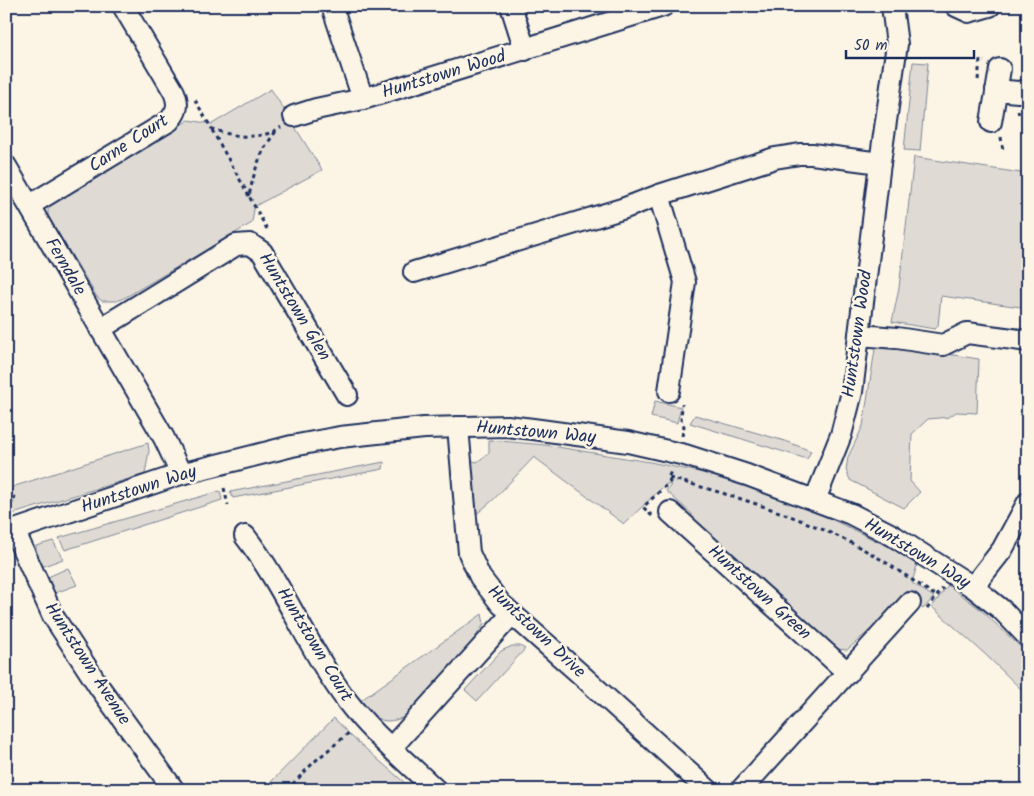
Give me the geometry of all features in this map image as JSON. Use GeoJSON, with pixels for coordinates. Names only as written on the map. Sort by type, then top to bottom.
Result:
{"type":"FeatureCollection","features":[{"type":"Feature","properties":{"kind":"street","name":"Carne Court"},"geometry":{"type":"LineString","coordinates":[[30,206],[169,122],[176,112],[178,101],[174,92],[123,6]]}},
{"type":"Feature","properties":{"kind":"street","name":"Huntstown Wood"},"geometry":{"type":"LineString","coordinates":[[332,6],[363,100]]}},
{"type":"Feature","properties":{"kind":"street","name":"Huntstown Wood"},"geometry":{"type":"LineString","coordinates":[[511,6],[525,50]]}},
{"type":"Feature","properties":{"kind":"street","name":"Huntstown Wood"},"geometry":{"type":"LineString","coordinates":[[286,122],[316,109],[363,100],[663,6]]}},
{"type":"Feature","properties":{"kind":"street","name":"Huntstown Wood"},"geometry":{"type":"LineString","coordinates":[[815,500],[841,435],[852,392],[880,163],[897,44],[892,6]]}},
{"type":"Feature","properties":{"kind":"street"},"geometry":{"type":"LineString","coordinates":[[956,6],[969,12],[990,6]]}},
{"type":"Feature","properties":{"kind":"street"},"geometry":{"type":"LineString","coordinates":[[991,122],[1000,69]]}},
{"type":"Feature","properties":{"kind":"street"},"geometry":{"type":"LineString","coordinates":[[996,90],[1018,92],[1028,90]]}},
{"type":"Feature","properties":{"kind":"street"},"geometry":{"type":"LineString","coordinates":[[414,272],[625,208],[659,195],[766,161],[800,154],[880,163]]}},
{"type":"Feature","properties":{"kind":"street","name":"Ferndale"},"geometry":{"type":"LineString","coordinates":[[6,166],[164,438],[181,474]]}},
{"type":"Feature","properties":{"kind":"street"},"geometry":{"type":"LineString","coordinates":[[659,195],[685,282],[676,395]]}},
{"type":"Feature","properties":{"kind":"street","name":"Huntstown Glen"},"geometry":{"type":"LineString","coordinates":[[100,329],[236,245],[250,244],[262,252],[347,395]]}},
{"type":"Feature","properties":{"kind":"street"},"geometry":{"type":"LineString","coordinates":[[859,334],[943,345],[967,333],[1028,341]]}},
{"type":"Feature","properties":{"kind":"street","name":"Huntstown Way"},"geometry":{"type":"LineString","coordinates":[[10,532],[181,474],[292,446],[340,437],[406,430],[507,426],[550,430],[628,442],[677,453],[747,475],[851,514],[892,535],[973,587],[1002,610],[1028,637]]}},
{"type":"Feature","properties":{"kind":"street","name":"Huntstown Drive"},"geometry":{"type":"LineString","coordinates":[[458,427],[469,553],[480,577],[490,592],[708,790]]}},
{"type":"Feature","properties":{"kind":"street"},"geometry":{"type":"LineString","coordinates":[[973,587],[1002,550],[1028,502]]}},
{"type":"Feature","properties":{"kind":"street","name":"Huntstown Green"},"geometry":{"type":"LineString","coordinates":[[670,512],[848,673]]}},
{"type":"Feature","properties":{"kind":"street","name":"Huntstown Avenue"},"geometry":{"type":"LineString","coordinates":[[10,532],[53,616],[100,688],[174,790]]}},
{"type":"Feature","properties":{"kind":"street","name":"Huntstown Court"},"geometry":{"type":"LineString","coordinates":[[245,536],[272,575],[344,697],[363,720],[436,790]]}},
{"type":"Feature","properties":{"kind":"street"},"geometry":{"type":"LineString","coordinates":[[741,790],[910,603]]}},
{"type":"Feature","properties":{"kind":"street"},"geometry":{"type":"LineString","coordinates":[[391,748],[512,614]]}},
{"type":"Feature","properties":{"kind":"path"},"geometry":{"type":"LineString","coordinates":[[192,93],[267,229]]}},
{"type":"Feature","properties":{"kind":"path"},"geometry":{"type":"LineString","coordinates":[[212,129],[236,136],[248,137],[286,122]]}},
{"type":"Feature","properties":{"kind":"path"},"geometry":{"type":"LineString","coordinates":[[249,196],[256,164],[261,153],[286,122]]}},
{"type":"Feature","properties":{"kind":"path"},"geometry":{"type":"LineString","coordinates":[[676,395],[681,422],[684,426],[677,453]]}},
{"type":"Feature","properties":{"kind":"path"},"geometry":{"type":"LineString","coordinates":[[668,478],[718,491],[791,517],[857,546],[938,596]]}},
{"type":"Feature","properties":{"kind":"path"},"geometry":{"type":"LineString","coordinates":[[6,482],[16,501],[6,504]]}},
{"type":"Feature","properties":{"kind":"path"},"geometry":{"type":"LineString","coordinates":[[224,488],[228,505]]}},
{"type":"Feature","properties":{"kind":"path"},"geometry":{"type":"LineString","coordinates":[[287,790],[314,762],[352,730]]}},
{"type":"Feature","properties":{"kind":"shaded area"},"geometry":{"type":"Polygon","coordinates":[[[913,62],[928,63],[920,151],[904,150],[913,62]]]}},
{"type":"Feature","properties":{"kind":"shaded area"},"geometry":{"type":"Polygon","coordinates":[[[271,89],[322,170],[257,205],[254,209],[252,223],[126,297],[117,301],[102,301],[97,297],[48,216],[48,206],[52,201],[189,120],[212,124],[271,89]]]}},
{"type":"Feature","properties":{"kind":"shaded area"},"geometry":{"type":"Polygon","coordinates":[[[914,157],[1028,174],[1028,308],[941,296],[938,326],[935,329],[892,322],[899,288],[914,157]]]}},
{"type":"Feature","properties":{"kind":"shaded area"},"geometry":{"type":"Polygon","coordinates":[[[876,343],[979,359],[977,413],[956,412],[949,417],[928,419],[912,434],[910,481],[920,492],[904,508],[850,480],[846,470],[848,457],[863,426],[876,343]]]}},
{"type":"Feature","properties":{"kind":"shaded area"},"geometry":{"type":"Polygon","coordinates":[[[655,401],[681,407],[677,423],[651,417],[655,401]]]}},
{"type":"Feature","properties":{"kind":"shaded area"},"geometry":{"type":"Polygon","coordinates":[[[695,415],[785,441],[811,451],[807,459],[690,423],[695,415]]]}},
{"type":"Feature","properties":{"kind":"shaded area"},"geometry":{"type":"Polygon","coordinates":[[[489,440],[545,445],[650,462],[743,481],[804,506],[891,548],[917,565],[912,583],[934,597],[923,609],[908,597],[847,650],[839,649],[830,645],[691,519],[692,514],[666,491],[671,485],[666,484],[624,524],[534,457],[493,500],[472,518],[470,460],[477,462],[489,453],[489,440]]]}},
{"type":"Feature","properties":{"kind":"shaded area"},"geometry":{"type":"Polygon","coordinates":[[[148,443],[149,451],[145,474],[6,516],[6,489],[148,443]]]}},
{"type":"Feature","properties":{"kind":"shaded area"},"geometry":{"type":"Polygon","coordinates":[[[384,462],[383,469],[233,498],[230,492],[384,462]]]}},
{"type":"Feature","properties":{"kind":"shaded area"},"geometry":{"type":"Polygon","coordinates":[[[220,491],[222,500],[65,550],[59,538],[220,491]]]}},
{"type":"Feature","properties":{"kind":"shaded area"},"geometry":{"type":"Polygon","coordinates":[[[53,541],[63,559],[41,567],[36,555],[36,546],[53,541]]]}},
{"type":"Feature","properties":{"kind":"shaded area"},"geometry":{"type":"Polygon","coordinates":[[[68,568],[77,585],[55,593],[47,580],[48,577],[68,568]]]}},
{"type":"Feature","properties":{"kind":"shaded area"},"geometry":{"type":"Polygon","coordinates":[[[948,585],[980,609],[1028,654],[1028,696],[986,655],[932,607],[948,585]]]}},
{"type":"Feature","properties":{"kind":"shaded area"},"geometry":{"type":"Polygon","coordinates":[[[482,614],[484,624],[464,653],[425,700],[411,713],[397,720],[383,720],[372,714],[360,701],[482,614]]]}},
{"type":"Feature","properties":{"kind":"shaded area"},"geometry":{"type":"Polygon","coordinates":[[[512,646],[520,646],[525,649],[477,701],[465,690],[501,651],[512,646]]]}},
{"type":"Feature","properties":{"kind":"shaded area"},"geometry":{"type":"Polygon","coordinates":[[[334,718],[351,736],[413,790],[263,790],[334,718]]]}}]}
